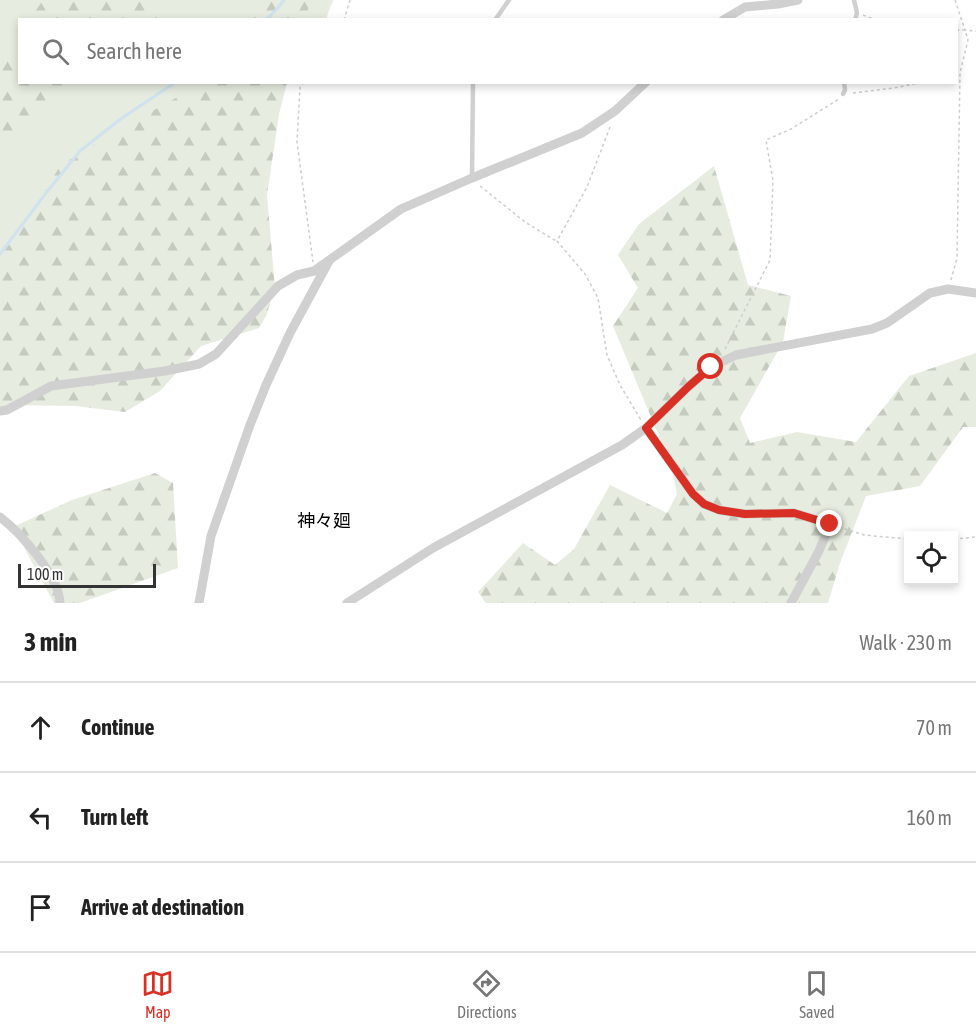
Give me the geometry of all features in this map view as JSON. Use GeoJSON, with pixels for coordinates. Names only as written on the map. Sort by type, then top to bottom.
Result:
{"type":"FeatureCollection","features":[{"type":"Feature","properties":{"kind":"street"},"geometry":{"type":"LineString","coordinates":[[727,18],[745,8],[798,0]]}},
{"type":"Feature","properties":{"kind":"street"},"geometry":{"type":"LineString","coordinates":[[0,411],[7,410],[51,386],[165,371],[199,364],[216,354],[278,286],[297,275],[314,271],[401,209],[582,133],[615,111],[644,84]]}},
{"type":"Feature","properties":{"kind":"street"},"geometry":{"type":"LineString","coordinates":[[200,603],[211,536],[250,425],[285,344],[330,259]]}},
{"type":"Feature","properties":{"kind":"street"},"geometry":{"type":"LineString","coordinates":[[347,603],[433,548],[622,445],[646,428],[688,387],[718,363],[736,355],[872,329],[887,323],[930,293],[948,289],[976,293]]}},
{"type":"Feature","properties":{"kind":"street"},"geometry":{"type":"LineString","coordinates":[[646,428],[693,494],[704,504],[719,510],[745,514],[794,513],[830,524],[819,552],[791,603]]}},
{"type":"Feature","properties":{"kind":"street"},"geometry":{"type":"LineString","coordinates":[[0,517],[31,548],[52,578],[60,597],[60,603]]}},
{"type":"Feature","properties":{"kind":"lane"},"geometry":{"type":"LineString","coordinates":[[496,18],[509,0]]}},
{"type":"Feature","properties":{"kind":"lane"},"geometry":{"type":"LineString","coordinates":[[854,0],[857,13],[856,18]]}},
{"type":"Feature","properties":{"kind":"lane"},"geometry":{"type":"LineString","coordinates":[[472,178],[473,84]]}},
{"type":"Feature","properties":{"kind":"lane"},"geometry":{"type":"LineString","coordinates":[[843,94],[844,84]]}},
{"type":"Feature","properties":{"kind":"path"},"geometry":{"type":"LineString","coordinates":[[345,18],[350,0]]}},
{"type":"Feature","properties":{"kind":"path"},"geometry":{"type":"LineString","coordinates":[[948,289],[957,258],[960,76],[968,40],[955,0]]}},
{"type":"Feature","properties":{"kind":"path"},"geometry":{"type":"LineString","coordinates":[[857,13],[871,18]]}},
{"type":"Feature","properties":{"kind":"path"},"geometry":{"type":"LineString","coordinates":[[958,30],[976,31]]}},
{"type":"Feature","properties":{"kind":"path"},"geometry":{"type":"LineString","coordinates":[[302,84],[300,87],[297,141],[314,271]]}},
{"type":"Feature","properties":{"kind":"path"},"geometry":{"type":"LineString","coordinates":[[718,363],[770,260],[773,181],[766,140],[791,129],[838,100],[843,94],[913,84]]}},
{"type":"Feature","properties":{"kind":"path"},"geometry":{"type":"LineString","coordinates":[[557,241],[587,187],[615,111]]}},
{"type":"Feature","properties":{"kind":"path"},"geometry":{"type":"LineString","coordinates":[[472,178],[518,217],[557,241],[585,274],[598,298],[607,355],[620,386],[646,428]]}},
{"type":"Feature","properties":{"kind":"path"},"geometry":{"type":"LineString","coordinates":[[830,524],[864,536],[904,539]]}},
{"type":"Feature","properties":{"kind":"path"},"geometry":{"type":"LineString","coordinates":[[958,539],[976,537]]}},
{"type":"Feature","properties":{"kind":"green space"},"geometry":{"type":"Polygon","coordinates":[[[0,0],[333,0],[326,18],[18,18],[18,84],[261,84],[0,392],[0,0]]]}},
{"type":"Feature","properties":{"kind":"green space"},"geometry":{"type":"Polygon","coordinates":[[[43,0],[174,0],[157,18],[31,18],[43,0]]]}},
{"type":"Feature","properties":{"kind":"green space"},"geometry":{"type":"Polygon","coordinates":[[[252,0],[312,0],[304,18],[245,18],[252,0]]]}},
{"type":"Feature","properties":{"kind":"green space"},"geometry":{"type":"Polygon","coordinates":[[[18,36],[18,84],[73,84],[0,144],[0,63],[18,36]]]}},
{"type":"Feature","properties":{"kind":"green space"},"geometry":{"type":"Polygon","coordinates":[[[201,84],[287,84],[279,114],[267,195],[275,288],[266,316],[259,328],[201,346],[160,391],[125,412],[75,406],[10,405],[0,407],[0,258],[61,165],[201,84]]]}},
{"type":"Feature","properties":{"kind":"green space"},"geometry":{"type":"Polygon","coordinates":[[[714,166],[748,285],[791,296],[783,342],[740,418],[750,443],[797,432],[856,442],[909,376],[976,353],[976,427],[963,427],[920,486],[866,496],[840,563],[828,603],[486,603],[478,592],[523,543],[555,565],[574,549],[610,485],[667,513],[677,494],[671,465],[613,326],[638,288],[618,255],[639,224],[714,166]]]}},
{"type":"Feature","properties":{"kind":"green space"},"geometry":{"type":"Polygon","coordinates":[[[155,473],[173,483],[178,568],[80,603],[54,603],[13,527],[72,500],[155,473]]]}},
{"type":"Feature","properties":{"kind":"waterway"},"geometry":{"type":"LineString","coordinates":[[268,18],[284,0]]}},
{"type":"Feature","properties":{"kind":"waterway"},"geometry":{"type":"LineString","coordinates":[[0,254],[80,151],[122,118],[173,84]]}},
{"type":"Feature","properties":{"kind":"district","name":"神々廻"},"geometry":{"type":"Point","coordinates":[324,521]}},
{"type":"Feature","properties":{"kind":"route"},"geometry":{"type":"LineString","coordinates":[[711,367],[646,428],[693,494],[704,504],[719,510],[745,514],[794,513],[830,524]]}}]}
